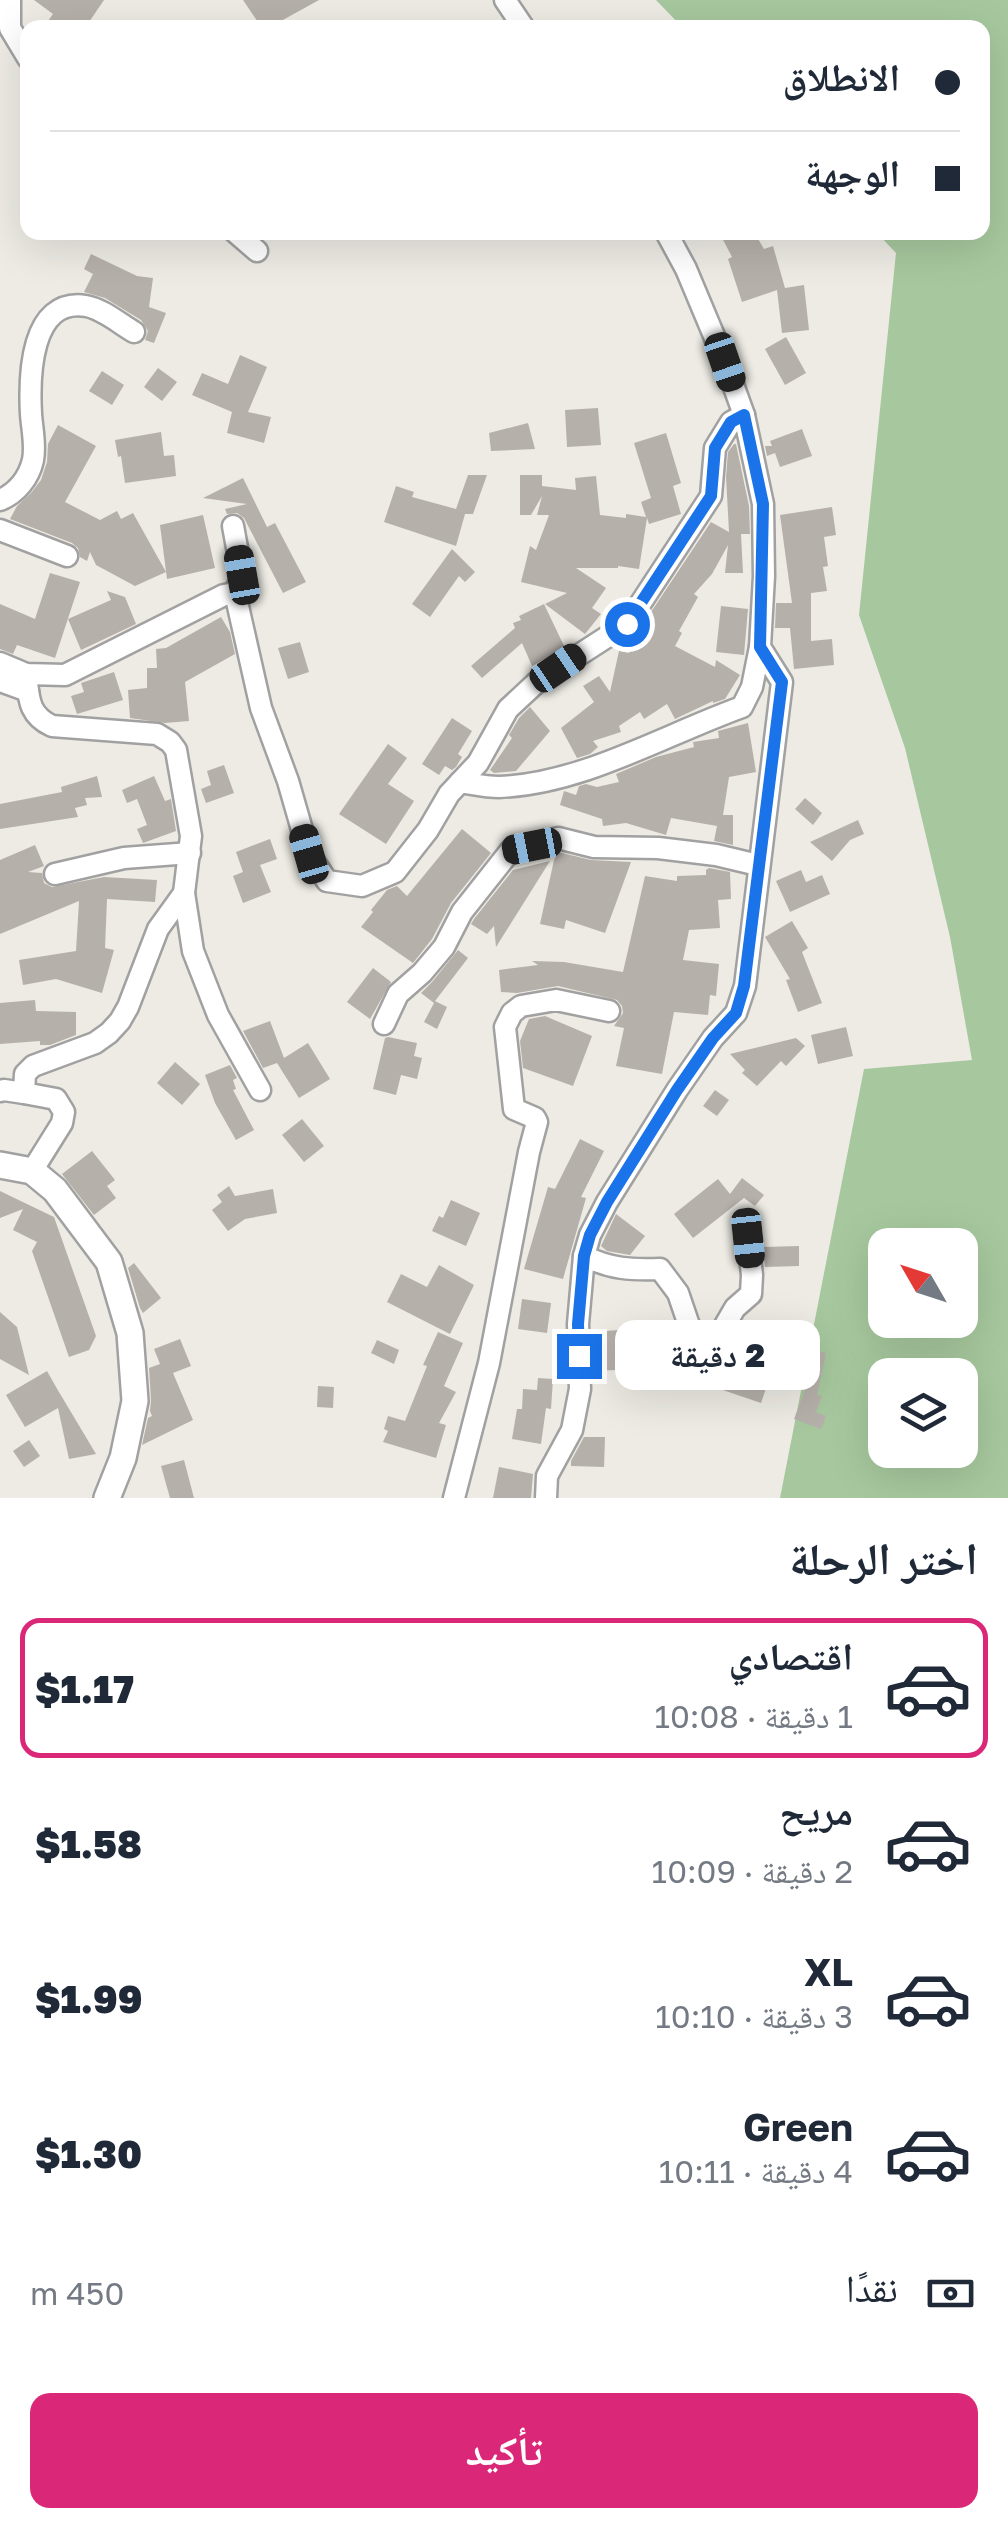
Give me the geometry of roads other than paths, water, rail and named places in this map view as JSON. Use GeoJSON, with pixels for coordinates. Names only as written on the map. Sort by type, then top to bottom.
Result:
{"type":"FeatureCollection","features":[{"type":"Feature","properties":{"kind":"street"},"geometry":{"type":"LineString","coordinates":[[10,0],[10,28],[20,45]]}},
{"type":"Feature","properties":{"kind":"street"},"geometry":{"type":"LineString","coordinates":[[245,240],[257,250]]}},
{"type":"Feature","properties":{"kind":"street"},"geometry":{"type":"LineString","coordinates":[[460,782],[495,787],[543,782],[617,758],[742,707],[752,687],[760,647],[763,504],[744,415],[686,269],[670,240]]}},
{"type":"Feature","properties":{"kind":"street"},"geometry":{"type":"LineString","coordinates":[[0,500],[24,481],[33,459],[33,355],[50,319],[66,308],[86,306],[134,332]]}},
{"type":"Feature","properties":{"kind":"street"},"geometry":{"type":"LineString","coordinates":[[234,526],[242,575],[235,593],[262,708],[309,854],[328,881],[362,886],[395,872],[428,830],[449,794],[478,763],[508,709],[536,682],[627,624],[711,496],[715,448],[731,422],[744,415]]}},
{"type":"Feature","properties":{"kind":"street"},"geometry":{"type":"LineString","coordinates":[[0,530],[67,556]]}},
{"type":"Feature","properties":{"kind":"street"},"geometry":{"type":"LineString","coordinates":[[0,681],[27,682],[65,675],[235,593]]}},
{"type":"Feature","properties":{"kind":"street"},"geometry":{"type":"LineString","coordinates":[[546,1498],[547,1476],[572,1430],[580,1389],[578,1324],[584,1256],[590,1235],[637,1152],[713,1038],[736,1013],[744,986],[782,682],[760,647]]}},
{"type":"Feature","properties":{"kind":"street"},"geometry":{"type":"LineString","coordinates":[[0,663],[27,682],[30,706],[52,726],[157,734],[176,750],[190,836],[184,893],[193,951],[218,1015],[260,1090]]}},
{"type":"Feature","properties":{"kind":"street"},"geometry":{"type":"LineString","coordinates":[[384,1024],[398,994],[444,948],[462,912],[511,850],[558,838],[594,847],[658,848],[716,855],[758,865]]}},
{"type":"Feature","properties":{"kind":"street"},"geometry":{"type":"LineString","coordinates":[[55,874],[124,858],[190,852]]}},
{"type":"Feature","properties":{"kind":"street"},"geometry":{"type":"LineString","coordinates":[[24,1093],[24,1077],[30,1068],[95,1043],[120,1021],[158,929],[184,893]]}},
{"type":"Feature","properties":{"kind":"street"},"geometry":{"type":"LineString","coordinates":[[454,1498],[489,1363],[537,1122],[514,1109],[504,1027],[521,1006],[556,1000],[609,1012]]}},
{"type":"Feature","properties":{"kind":"street"},"geometry":{"type":"LineString","coordinates":[[0,1092],[56,1098],[62,1104],[62,1123],[32,1170]]}},
{"type":"Feature","properties":{"kind":"street"},"geometry":{"type":"LineString","coordinates":[[0,1165],[32,1170],[55,1190],[109,1262],[130,1334],[136,1401],[114,1493]]}},
{"type":"Feature","properties":{"kind":"street"},"geometry":{"type":"LineString","coordinates":[[584,1256],[624,1270],[660,1269],[678,1294],[693,1338],[702,1346],[714,1344],[735,1308],[750,1294],[748,1238]]}}]}
